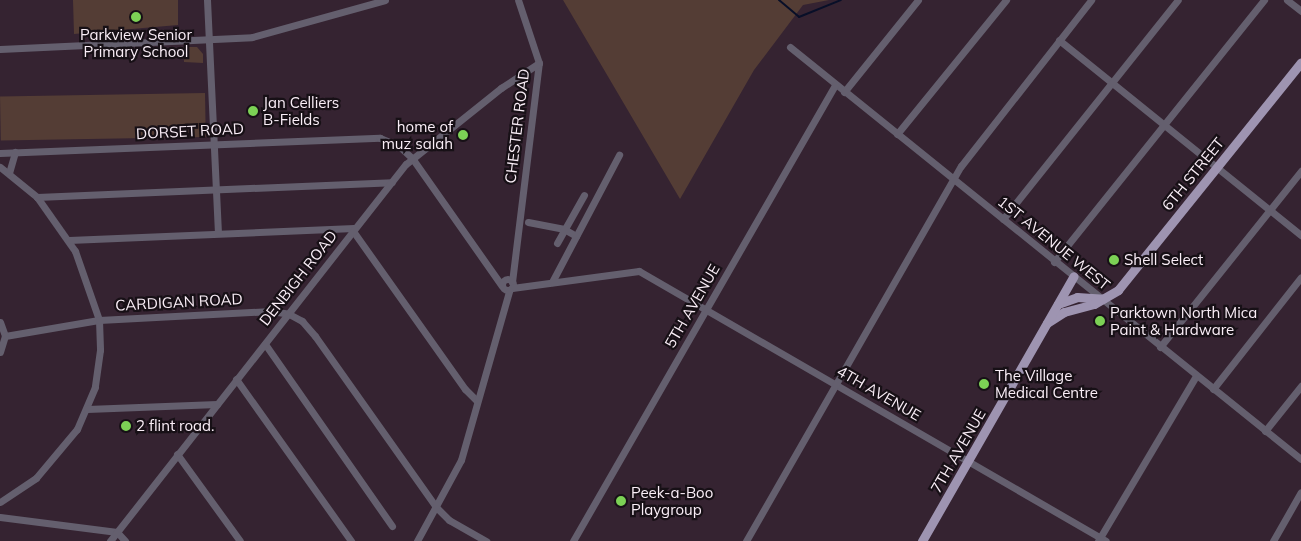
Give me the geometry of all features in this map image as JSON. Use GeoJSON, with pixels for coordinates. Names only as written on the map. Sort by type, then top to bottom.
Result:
{"type":"FeatureCollection","features":[{"type":"Feature","properties":{"kind":"main road","name":"6TH STREET"},"geometry":{"type":"LineString","coordinates":[[1103,299],[1118,290],[1301,62]]}},
{"type":"Feature","properties":{"kind":"main road","name":"7TH AVENUE"},"geometry":{"type":"LineString","coordinates":[[922,541],[1074,276]]}},
{"type":"Feature","properties":{"kind":"main road"},"geometry":{"type":"LineString","coordinates":[[1058,304],[1077,297],[1103,299]]}},
{"type":"Feature","properties":{"kind":"main road"},"geometry":{"type":"LineString","coordinates":[[1047,323],[1060,314],[1103,299]]}},
{"type":"Feature","properties":{"kind":"street"},"geometry":{"type":"LineString","coordinates":[[207,0],[218,233]]}},
{"type":"Feature","properties":{"kind":"street"},"geometry":{"type":"LineString","coordinates":[[0,49],[261,36],[385,0]]}},
{"type":"Feature","properties":{"kind":"street","name":"CHESTER ROAD"},"geometry":{"type":"LineString","coordinates":[[416,541],[437,508],[461,460],[508,285],[513,259],[539,63],[518,0]]}},
{"type":"Feature","properties":{"kind":"street"},"geometry":{"type":"LineString","coordinates":[[844,92],[918,0]]}},
{"type":"Feature","properties":{"kind":"street"},"geometry":{"type":"LineString","coordinates":[[898,134],[1006,0]]}},
{"type":"Feature","properties":{"kind":"street"},"geometry":{"type":"LineString","coordinates":[[746,541],[953,180],[1091,0]]}},
{"type":"Feature","properties":{"kind":"street"},"geometry":{"type":"LineString","coordinates":[[1003,220],[1178,0]]}},
{"type":"Feature","properties":{"kind":"street"},"geometry":{"type":"LineString","coordinates":[[1054,262],[1264,0]]}},
{"type":"Feature","properties":{"kind":"street"},"geometry":{"type":"LineString","coordinates":[[1286,0],[1301,11]]}},
{"type":"Feature","properties":{"kind":"street"},"geometry":{"type":"LineString","coordinates":[[1059,40],[1301,235]]}},
{"type":"Feature","properties":{"kind":"street","name":"1ST AVENUE WEST"},"geometry":{"type":"LineString","coordinates":[[790,47],[1301,460]]}},
{"type":"Feature","properties":{"kind":"street","name":"DENBIGH ROAD"},"geometry":{"type":"LineString","coordinates":[[110,541],[264,344],[290,314],[354,229],[412,158],[539,63]]}},
{"type":"Feature","properties":{"kind":"street","name":"5TH AVENUE"},"geometry":{"type":"LineString","coordinates":[[573,541],[835,85]]}},
{"type":"Feature","properties":{"kind":"street","name":"DORSET ROAD"},"geometry":{"type":"LineString","coordinates":[[0,153],[370,136],[394,143],[412,158],[494,275],[508,285],[526,286],[639,271]]}},
{"type":"Feature","properties":{"kind":"street"},"geometry":{"type":"LineString","coordinates":[[9,173],[15,152]]}},
{"type":"Feature","properties":{"kind":"street"},"geometry":{"type":"LineString","coordinates":[[552,282],[618,154]]}},
{"type":"Feature","properties":{"kind":"street"},"geometry":{"type":"LineString","coordinates":[[0,167],[37,197],[69,240],[87,279],[99,320],[97,375],[78,430],[52,463],[0,502]]}},
{"type":"Feature","properties":{"kind":"street"},"geometry":{"type":"LineString","coordinates":[[1160,347],[1301,171]]}},
{"type":"Feature","properties":{"kind":"street"},"geometry":{"type":"LineString","coordinates":[[37,197],[392,182]]}},
{"type":"Feature","properties":{"kind":"street"},"geometry":{"type":"LineString","coordinates":[[557,243],[584,195]]}},
{"type":"Feature","properties":{"kind":"street"},"geometry":{"type":"LineString","coordinates":[[528,222],[564,229],[576,236]]}},
{"type":"Feature","properties":{"kind":"street"},"geometry":{"type":"LineString","coordinates":[[69,240],[354,229],[465,390],[477,401]]}},
{"type":"Feature","properties":{"kind":"street","name":"4TH AVENUE"},"geometry":{"type":"LineString","coordinates":[[639,271],[1101,540]]}},
{"type":"Feature","properties":{"kind":"street"},"geometry":{"type":"LineString","coordinates":[[1212,389],[1301,277]]}},
{"type":"Feature","properties":{"kind":"street","name":"CARDIGAN ROAD"},"geometry":{"type":"LineString","coordinates":[[5,336],[99,320],[271,311],[290,314]]}},
{"type":"Feature","properties":{"kind":"street"},"geometry":{"type":"LineString","coordinates":[[290,314],[302,321],[315,336],[437,508],[449,520],[486,541]]}},
{"type":"Feature","properties":{"kind":"street"},"geometry":{"type":"LineString","coordinates":[[0,322],[5,336],[0,352]]}},
{"type":"Feature","properties":{"kind":"street"},"geometry":{"type":"LineString","coordinates":[[264,344],[392,526]]}},
{"type":"Feature","properties":{"kind":"street"},"geometry":{"type":"LineString","coordinates":[[1101,540],[1196,376]]}},
{"type":"Feature","properties":{"kind":"street"},"geometry":{"type":"LineString","coordinates":[[236,380],[351,541]]}},
{"type":"Feature","properties":{"kind":"street"},"geometry":{"type":"LineString","coordinates":[[1265,431],[1301,386]]}},
{"type":"Feature","properties":{"kind":"street"},"geometry":{"type":"LineString","coordinates":[[86,409],[217,404]]}},
{"type":"Feature","properties":{"kind":"street"},"geometry":{"type":"LineString","coordinates":[[177,454],[240,541]]}},
{"type":"Feature","properties":{"kind":"street"},"geometry":{"type":"LineString","coordinates":[[1272,541],[1301,492]]}},
{"type":"Feature","properties":{"kind":"street"},"geometry":{"type":"LineString","coordinates":[[0,517],[117,532],[125,541]]}},
{"type":"Feature","properties":{"kind":"shaded area","name":"Parkview Senior Primary School"},"geometry":{"type":"Polygon","coordinates":[[[73,0],[178,0],[178,25],[74,34],[73,0]]]}},
{"type":"Feature","properties":{"kind":"shaded area"},"geometry":{"type":"Polygon","coordinates":[[[563,0],[829,0],[803,5],[754,70],[680,199],[563,0]]]}},
{"type":"Feature","properties":{"kind":"shaded area"},"geometry":{"type":"Polygon","coordinates":[[[183,47],[197,47],[203,54],[203,63],[184,62],[183,47]]]}},
{"type":"Feature","properties":{"kind":"shaded area"},"geometry":{"type":"Polygon","coordinates":[[[205,93],[206,137],[1,141],[0,97],[205,93]]]}},
{"type":"Feature","properties":{"kind":"waterway"},"geometry":{"type":"LineString","coordinates":[[779,0],[799,17],[841,0]]}},
{"type":"Feature","properties":{"kind":"place","name":"Parkview Senior Primary School"},"geometry":{"type":"Point","coordinates":[136,17]}},
{"type":"Feature","properties":{"kind":"place","name":"Jan Celliers B-Fields"},"geometry":{"type":"Point","coordinates":[253,111]}},
{"type":"Feature","properties":{"kind":"place","name":"home of muz salah"},"geometry":{"type":"Point","coordinates":[463,135]}},
{"type":"Feature","properties":{"kind":"place","name":"Shell Select"},"geometry":{"type":"Point","coordinates":[1114,260]}},
{"type":"Feature","properties":{"kind":"place","name":"Parktown North Mica Paint & Hardware"},"geometry":{"type":"Point","coordinates":[1100,321]}},
{"type":"Feature","properties":{"kind":"place","name":"The Village Medical Centre"},"geometry":{"type":"Point","coordinates":[984,384]}},
{"type":"Feature","properties":{"kind":"place","name":"2 flint road."},"geometry":{"type":"Point","coordinates":[126,426]}},
{"type":"Feature","properties":{"kind":"place","name":"Peek-a-Boo Playgroup"},"geometry":{"type":"Point","coordinates":[621,501]}}]}
